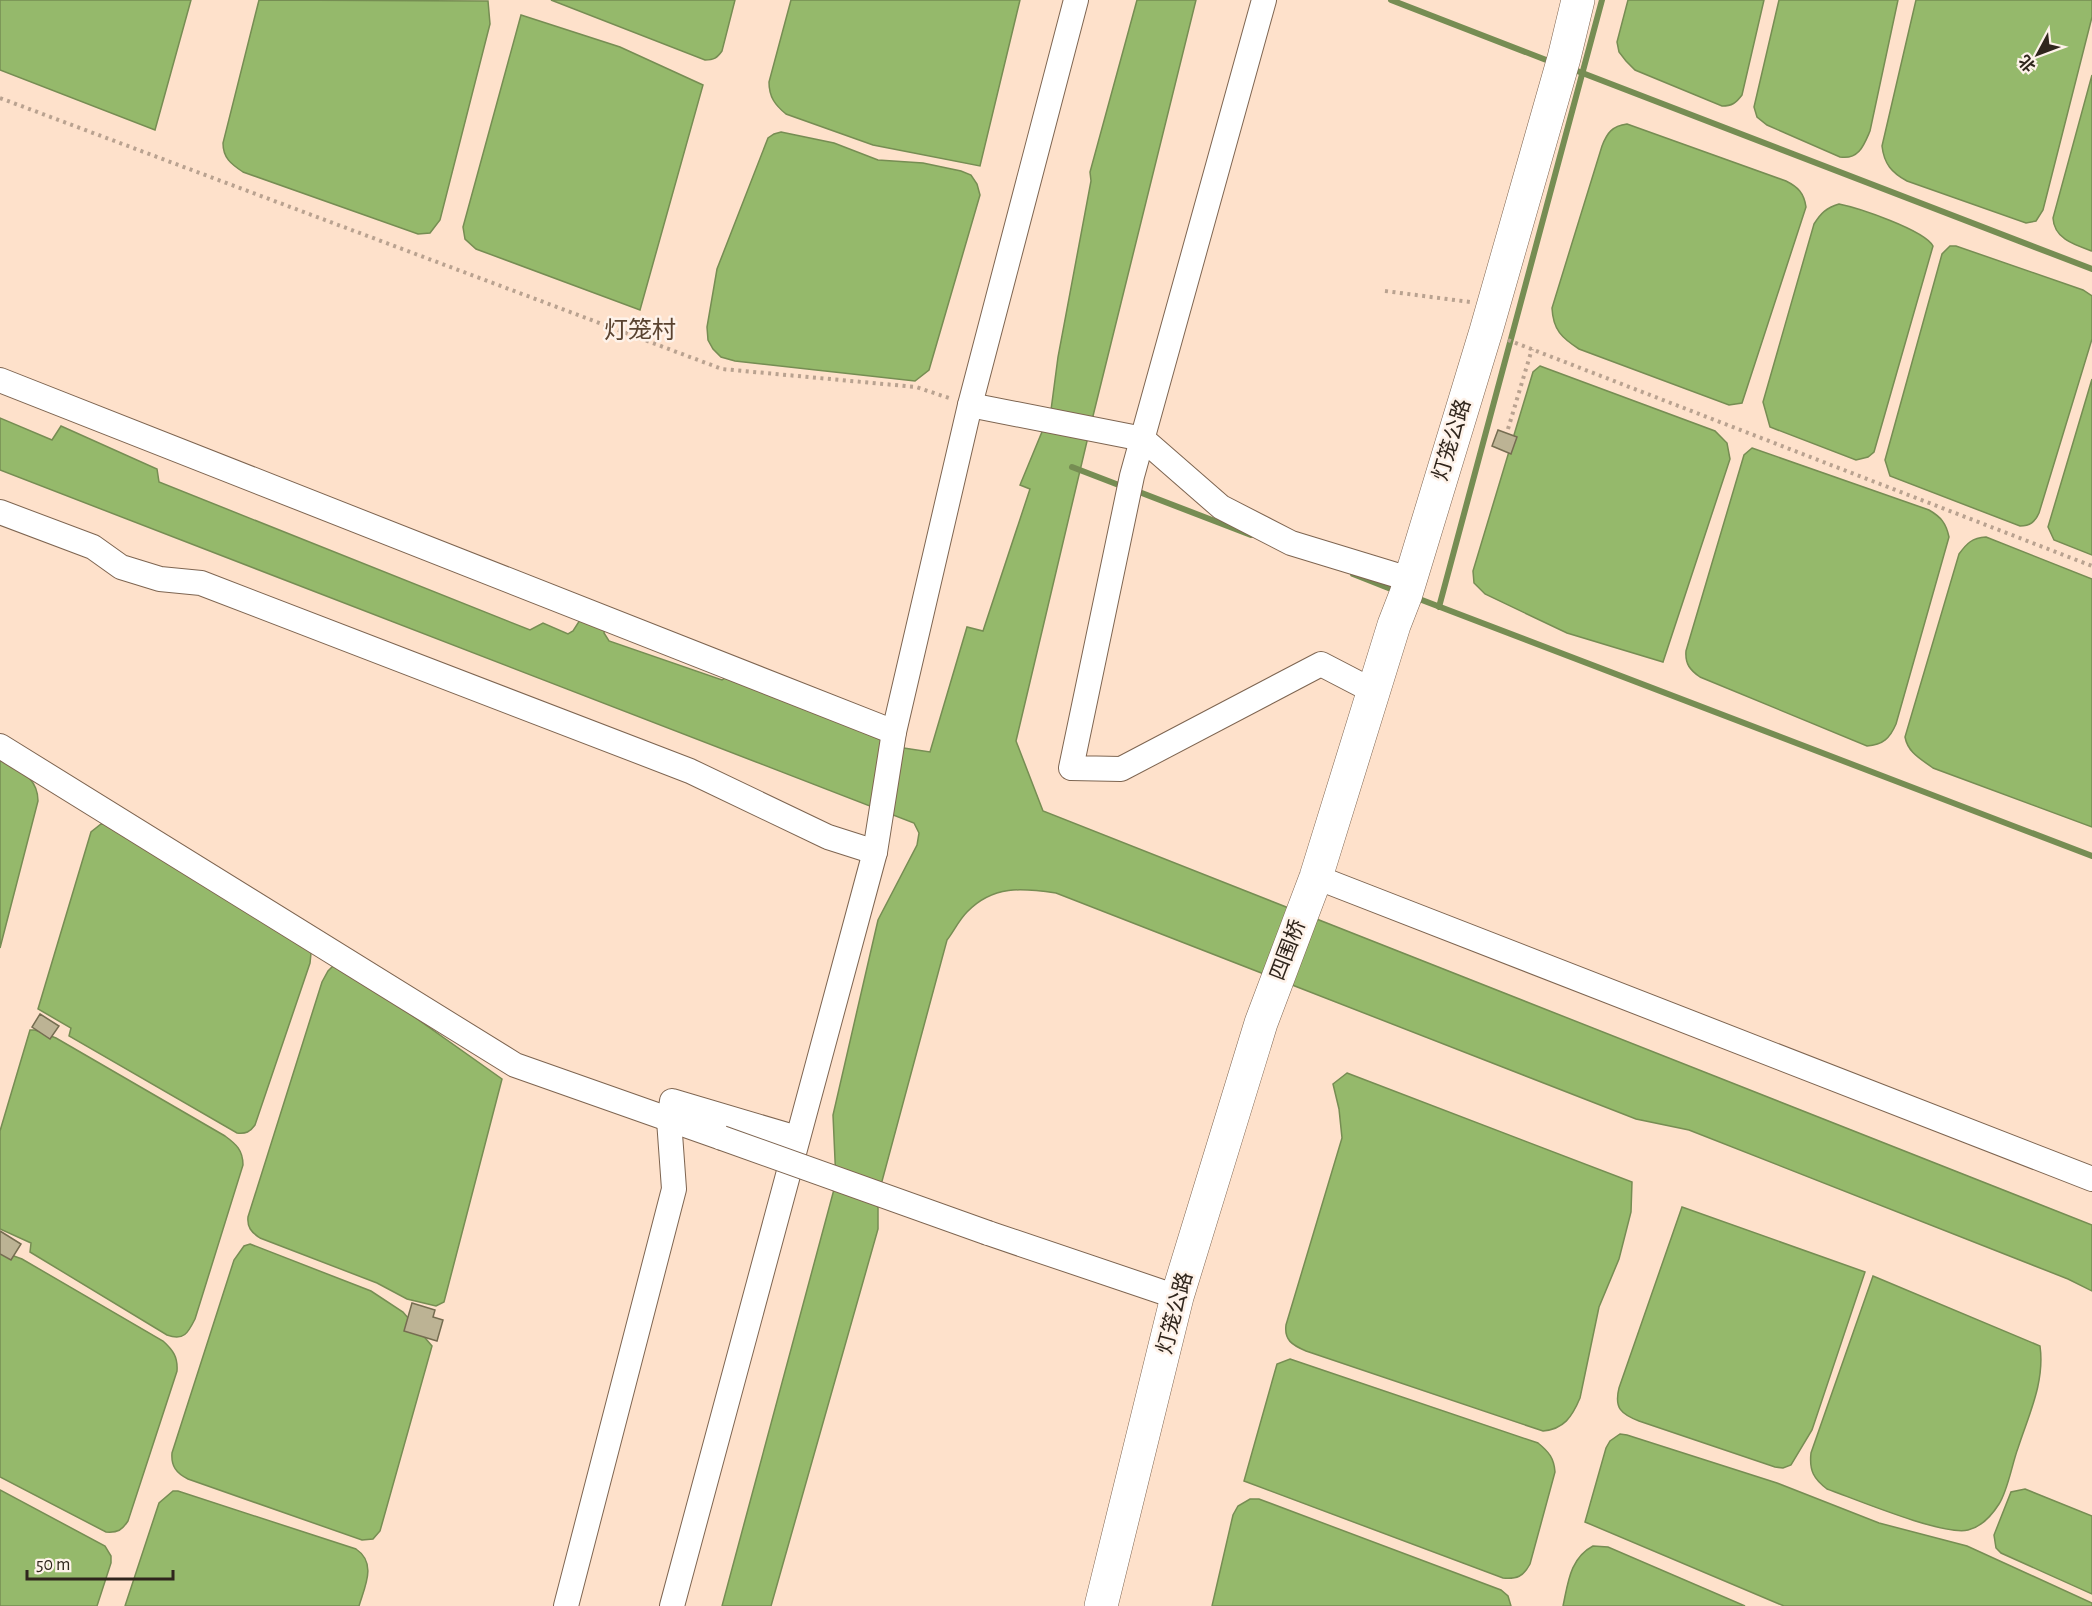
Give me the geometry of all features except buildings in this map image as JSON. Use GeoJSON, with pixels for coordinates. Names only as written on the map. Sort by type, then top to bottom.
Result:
{"type":"FeatureCollection","features":[{"type":"Feature","properties":{"kind":"street"},"geometry":{"type":"LineString","coordinates":[[672,1606],[875,852],[894,732],[970,405],[1076,0]]}},
{"type":"Feature","properties":{"kind":"street"},"geometry":{"type":"LineString","coordinates":[[1264,0],[1132,476],[1071,768],[1121,769],[1321,664],[1373,691]]}},
{"type":"Feature","properties":{"kind":"street","name":"灯笼公路"},"geometry":{"type":"LineString","coordinates":[[1316,877],[1408,586],[1493,305],[1561,68],[1578,0]]}},
{"type":"Feature","properties":{"kind":"street"},"geometry":{"type":"LineString","coordinates":[[0,380],[894,732]]}},
{"type":"Feature","properties":{"kind":"street"},"geometry":{"type":"LineString","coordinates":[[970,405],[1143,439],[1221,507],[1291,543],[1408,586]]}},
{"type":"Feature","properties":{"kind":"street"},"geometry":{"type":"LineString","coordinates":[[0,512],[93,547],[121,567],[160,579],[201,584],[690,771],[828,837],[875,852]]}},
{"type":"Feature","properties":{"kind":"street"},"geometry":{"type":"LineString","coordinates":[[0,746],[515,1065],[988,1233],[1177,1297]]}},
{"type":"Feature","properties":{"kind":"street"},"geometry":{"type":"LineString","coordinates":[[1316,877],[2092,1179]]}},
{"type":"Feature","properties":{"kind":"street","name":"四围桥"},"geometry":{"type":"LineString","coordinates":[[1261,1023],[1316,877]]}},
{"type":"Feature","properties":{"kind":"street","name":"灯笼公路"},"geometry":{"type":"LineString","coordinates":[[1101,1606],[1177,1297],[1261,1023]]}},
{"type":"Feature","properties":{"kind":"street"},"geometry":{"type":"LineString","coordinates":[[566,1606],[674,1189],[669,1120],[672,1101],[798,1138]]}},
{"type":"Feature","properties":{"kind":"path"},"geometry":{"type":"LineString","coordinates":[[0,98],[722,369],[916,387],[970,405]]}},
{"type":"Feature","properties":{"kind":"path"},"geometry":{"type":"LineString","coordinates":[[1385,291],[1493,305]]}},
{"type":"Feature","properties":{"kind":"path"},"geometry":{"type":"LineString","coordinates":[[1506,339],[2092,566]]}},
{"type":"Feature","properties":{"kind":"path"},"geometry":{"type":"LineString","coordinates":[[1508,429],[1532,349]]}},
{"type":"Feature","properties":{"kind":"shaded area"},"geometry":{"type":"Polygon","coordinates":[[[0,0],[191,0],[155,130],[0,70],[0,0]]]}},
{"type":"Feature","properties":{"kind":"shaded area"},"geometry":{"type":"Polygon","coordinates":[[[259,0],[488,1],[490,24],[440,220],[430,233],[418,234],[243,172],[228,160],[224,153],[223,143],[259,0]]]}},
{"type":"Feature","properties":{"kind":"shaded area"},"geometry":{"type":"Polygon","coordinates":[[[551,0],[735,0],[722,51],[715,58],[705,60],[551,0]]]}},
{"type":"Feature","properties":{"kind":"shaded area"},"geometry":{"type":"Polygon","coordinates":[[[791,0],[1020,0],[980,166],[873,145],[782,111],[771,96],[769,82],[791,0]]]}},
{"type":"Feature","properties":{"kind":"shaded area"},"geometry":{"type":"Polygon","coordinates":[[[1137,0],[1196,0],[1092,420],[1016,741],[1043,811],[2092,1225],[2092,1291],[2068,1279],[1689,1130],[1636,1119],[1056,893],[1020,890],[998,893],[977,903],[967,912],[947,940],[878,1196],[878,1229],[771,1606],[722,1606],[836,1182],[833,1115],[878,920],[917,845],[919,833],[914,823],[0,470],[0,418],[52,440],[61,426],[157,469],[159,482],[530,630],[543,623],[568,634],[573,631],[587,609],[606,621],[604,633],[609,641],[722,680],[730,674],[897,747],[930,752],[967,627],[983,631],[1030,489],[1020,485],[1051,410],[1058,357],[1091,181],[1090,172],[1137,0]]]}},
{"type":"Feature","properties":{"kind":"shaded area"},"geometry":{"type":"Polygon","coordinates":[[[1628,0],[1764,0],[1740,98],[1731,105],[1722,106],[1635,70],[1619,52],[1617,42],[1628,0]]]}},
{"type":"Feature","properties":{"kind":"shaded area"},"geometry":{"type":"Polygon","coordinates":[[[1779,0],[1898,0],[1870,131],[1860,150],[1852,156],[1840,157],[1767,125],[1757,117],[1754,107],[1779,0]]]}},
{"type":"Feature","properties":{"kind":"shaded area"},"geometry":{"type":"Polygon","coordinates":[[[1916,0],[2092,0],[2092,17],[2043,210],[2036,221],[2026,223],[1907,181],[1897,175],[1887,163],[1882,146],[1916,0]]]}},
{"type":"Feature","properties":{"kind":"shaded area"},"geometry":{"type":"Polygon","coordinates":[[[521,15],[620,47],[703,85],[640,310],[476,249],[465,239],[463,227],[521,15]]]}},
{"type":"Feature","properties":{"kind":"shaded area"},"geometry":{"type":"Polygon","coordinates":[[[2092,75],[2092,251],[2061,236],[2054,225],[2053,218],[2092,75]]]}},
{"type":"Feature","properties":{"kind":"shaded area"},"geometry":{"type":"Polygon","coordinates":[[[1627,124],[1786,181],[1797,188],[1804,198],[1806,207],[1742,403],[1729,405],[1579,349],[1563,337],[1556,328],[1552,308],[1602,146],[1611,131],[1617,126],[1627,124]]]}},
{"type":"Feature","properties":{"kind":"shaded area"},"geometry":{"type":"Polygon","coordinates":[[[781,132],[834,143],[878,160],[923,163],[961,171],[971,175],[977,184],[980,195],[929,370],[915,381],[735,361],[721,357],[708,340],[707,327],[717,269],[768,138],[781,132]]]}},
{"type":"Feature","properties":{"kind":"shaded area"},"geometry":{"type":"Polygon","coordinates":[[[1839,204],[1905,227],[1933,246],[1874,452],[1868,457],[1856,460],[1770,427],[1763,402],[1814,224],[1824,211],[1839,204]]]}},
{"type":"Feature","properties":{"kind":"shaded area"},"geometry":{"type":"Polygon","coordinates":[[[1950,246],[1956,246],[2083,290],[2092,296],[2092,339],[2039,513],[2034,521],[2027,525],[2020,526],[1890,476],[1885,460],[1942,254],[1950,246]]]}},
{"type":"Feature","properties":{"kind":"shaded area"},"geometry":{"type":"Polygon","coordinates":[[[1540,366],[1715,431],[1727,443],[1730,459],[1663,662],[1567,633],[1485,594],[1474,583],[1473,571],[1533,372],[1540,366]]]}},
{"type":"Feature","properties":{"kind":"shaded area"},"geometry":{"type":"Polygon","coordinates":[[[2092,379],[2092,555],[2054,540],[2048,527],[2092,379]]]}},
{"type":"Feature","properties":{"kind":"shaded area"},"geometry":{"type":"Polygon","coordinates":[[[1752,448],[1929,510],[1945,524],[1949,537],[1896,724],[1882,742],[1867,746],[1700,677],[1687,663],[1686,651],[1744,455],[1752,448]]]}},
{"type":"Feature","properties":{"kind":"shaded area"},"geometry":{"type":"Polygon","coordinates":[[[1986,537],[2092,579],[2092,827],[1933,768],[1916,755],[1907,743],[1905,737],[1959,554],[1970,542],[1986,537]]]}},
{"type":"Feature","properties":{"kind":"shaded area"},"geometry":{"type":"Polygon","coordinates":[[[0,758],[31,780],[35,786],[38,801],[0,948],[0,758]]]}},
{"type":"Feature","properties":{"kind":"shaded area"},"geometry":{"type":"Polygon","coordinates":[[[101,824],[108,824],[307,944],[311,953],[310,963],[255,1125],[248,1132],[237,1133],[69,1036],[71,1028],[38,1009],[91,832],[101,824]]]}},
{"type":"Feature","properties":{"kind":"shaded area"},"geometry":{"type":"Polygon","coordinates":[[[333,966],[340,966],[351,972],[502,1079],[444,1302],[436,1306],[407,1299],[377,1283],[260,1238],[249,1226],[248,1217],[322,982],[333,966]]]}},
{"type":"Feature","properties":{"kind":"shaded area"},"geometry":{"type":"Polygon","coordinates":[[[30,1030],[56,1038],[225,1136],[240,1151],[243,1165],[195,1319],[185,1334],[178,1337],[167,1335],[30,1252],[31,1243],[0,1229],[0,1131],[30,1030]]]}},
{"type":"Feature","properties":{"kind":"shaded area"},"geometry":{"type":"Polygon","coordinates":[[[1347,1073],[1632,1182],[1631,1212],[1619,1259],[1599,1307],[1580,1398],[1574,1411],[1562,1425],[1543,1431],[1306,1351],[1293,1344],[1286,1335],[1286,1325],[1342,1138],[1339,1109],[1333,1084],[1347,1073]]]}},
{"type":"Feature","properties":{"kind":"shaded area"},"geometry":{"type":"Polygon","coordinates":[[[1682,1207],[1865,1272],[1812,1430],[1791,1465],[1783,1468],[1775,1467],[1639,1421],[1623,1413],[1618,1405],[1619,1388],[1682,1207]]]}},
{"type":"Feature","properties":{"kind":"shaded area"},"geometry":{"type":"Polygon","coordinates":[[[250,1244],[371,1291],[403,1312],[432,1346],[380,1531],[373,1539],[362,1540],[188,1479],[177,1472],[173,1465],[172,1453],[234,1260],[244,1246],[250,1244]]]}},
{"type":"Feature","properties":{"kind":"shaded area"},"geometry":{"type":"Polygon","coordinates":[[[0,1251],[22,1259],[163,1341],[174,1354],[177,1371],[128,1521],[119,1530],[106,1532],[0,1477],[0,1251]]]}},
{"type":"Feature","properties":{"kind":"shaded area"},"geometry":{"type":"Polygon","coordinates":[[[1873,1276],[2040,1346],[2038,1385],[2005,1492],[1993,1512],[1982,1523],[1968,1530],[1939,1528],[1899,1516],[1827,1489],[1813,1474],[1811,1453],[1873,1276]]]}},
{"type":"Feature","properties":{"kind":"shaded area"},"geometry":{"type":"Polygon","coordinates":[[[1290,1359],[1542,1446],[1552,1459],[1555,1472],[1530,1564],[1525,1572],[1516,1577],[1503,1578],[1244,1481],[1277,1364],[1290,1359]]]}},
{"type":"Feature","properties":{"kind":"shaded area"},"geometry":{"type":"Polygon","coordinates":[[[1620,1434],[1777,1483],[1879,1523],[1967,1546],[2092,1603],[2092,1606],[1784,1606],[1585,1522],[1606,1448],[1610,1441],[1620,1434]]]}},
{"type":"Feature","properties":{"kind":"shaded area"},"geometry":{"type":"Polygon","coordinates":[[[2025,1489],[2092,1516],[2092,1594],[2001,1553],[1996,1548],[1994,1535],[2011,1492],[2025,1489]]]}},
{"type":"Feature","properties":{"kind":"shaded area"},"geometry":{"type":"Polygon","coordinates":[[[0,1490],[105,1546],[111,1556],[111,1563],[97,1606],[0,1606],[0,1490]]]}},
{"type":"Feature","properties":{"kind":"shaded area"},"geometry":{"type":"Polygon","coordinates":[[[173,1491],[356,1549],[366,1561],[368,1568],[359,1606],[125,1606],[159,1503],[173,1491]]]}},
{"type":"Feature","properties":{"kind":"shaded area"},"geometry":{"type":"Polygon","coordinates":[[[1250,1499],[1259,1499],[1501,1590],[1508,1596],[1511,1606],[1212,1606],[1233,1515],[1238,1506],[1250,1499]]]}},
{"type":"Feature","properties":{"kind":"shaded area"},"geometry":{"type":"Polygon","coordinates":[[[1593,1546],[1608,1547],[1745,1606],[1563,1606],[1575,1564],[1585,1551],[1593,1546]]]}},
{"type":"Feature","properties":{"kind":"waterway"},"geometry":{"type":"LineString","coordinates":[[1391,0],[1554,63]]}},
{"type":"Feature","properties":{"kind":"waterway"},"geometry":{"type":"LineString","coordinates":[[1439,607],[1602,0]]}},
{"type":"Feature","properties":{"kind":"waterway"},"geometry":{"type":"LineString","coordinates":[[1572,69],[2092,269]]}},
{"type":"Feature","properties":{"kind":"waterway"},"geometry":{"type":"LineString","coordinates":[[1072,467],[1124,487]]}},
{"type":"Feature","properties":{"kind":"waterway"},"geometry":{"type":"LineString","coordinates":[[1134,490],[1251,535]]}},
{"type":"Feature","properties":{"kind":"waterway"},"geometry":{"type":"LineString","coordinates":[[1353,574],[1396,591]]}},
{"type":"Feature","properties":{"kind":"waterway"},"geometry":{"type":"LineString","coordinates":[[1414,597],[2092,856]]}},
{"type":"Feature","properties":{"kind":"district","name":"灯笼村"},"geometry":{"type":"Point","coordinates":[640,331]}}]}
